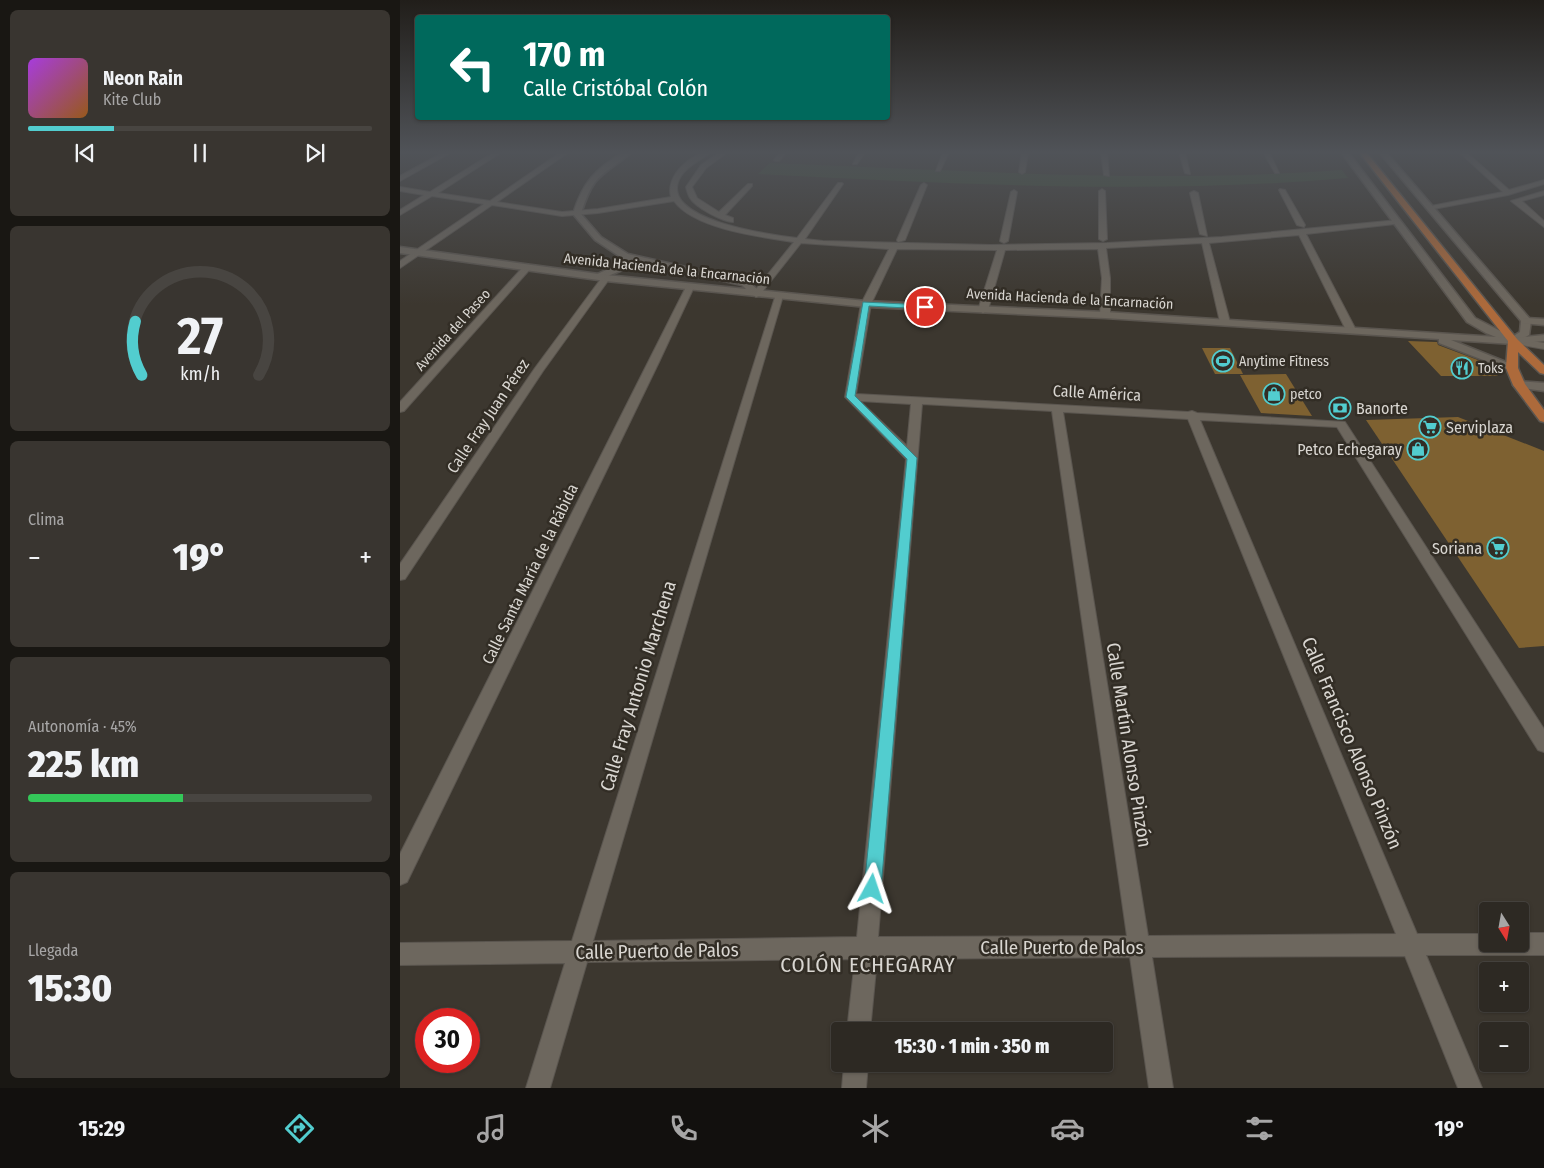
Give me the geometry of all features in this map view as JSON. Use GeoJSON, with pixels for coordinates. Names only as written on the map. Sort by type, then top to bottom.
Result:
{"type":"FeatureCollection","features":[{"type":"Feature","properties":{"kind":"main road"},"geometry":{"type":"LineString","coordinates":[[580,203],[577,214],[585,228],[596,238],[625,256],[745,283],[756,294]]}},
{"type":"Feature","properties":{"kind":"main road"},"geometry":{"type":"LineString","coordinates":[[1382,203],[1471,320],[1513,341],[1544,338]]}},
{"type":"Feature","properties":{"kind":"main road"},"geometry":{"type":"LineString","coordinates":[[1403,203],[1513,341],[1544,371]]}},
{"type":"Feature","properties":{"kind":"main road"},"geometry":{"type":"LineString","coordinates":[[1426,203],[1442,216],[1526,321],[1525,333],[1513,341]]}},
{"type":"Feature","properties":{"kind":"main road","name":"Avenida Hacienda de la Encarnación"},"geometry":{"type":"LineString","coordinates":[[400,250],[602,277],[866,304],[1105,315],[1428,334],[1513,341]]}},
{"type":"Feature","properties":{"kind":"main road"},"geometry":{"type":"LineString","coordinates":[[602,277],[624,266],[628,259],[625,256]]}},
{"type":"Feature","properties":{"kind":"main road"},"geometry":{"type":"LineString","coordinates":[[602,277],[628,271],[637,263],[637,258]]}},
{"type":"Feature","properties":{"kind":"main road"},"geometry":{"type":"LineString","coordinates":[[1526,321],[1544,322]]}},
{"type":"Feature","properties":{"kind":"main road"},"geometry":{"type":"LineString","coordinates":[[1428,334],[1512,368]]}},
{"type":"Feature","properties":{"kind":"main road"},"geometry":{"type":"LineString","coordinates":[[1513,341],[1512,368],[1519,385],[1544,418]]}},
{"type":"Feature","properties":{"kind":"main road"},"geometry":{"type":"LineString","coordinates":[[1519,385],[1544,387]]}},
{"type":"Feature","properties":{"kind":"street"},"geometry":{"type":"LineString","coordinates":[[400,213],[416,203]]}},
{"type":"Feature","properties":{"kind":"street"},"geometry":{"type":"LineString","coordinates":[[400,265],[492,203],[562,214],[577,214],[646,203]]}},
{"type":"Feature","properties":{"kind":"street"},"geometry":{"type":"LineString","coordinates":[[679,203],[685,209],[706,220],[764,236],[894,246],[1102,243],[1275,236],[1302,229]]}},
{"type":"Feature","properties":{"kind":"street"},"geometry":{"type":"LineString","coordinates":[[700,203],[720,216],[766,231],[801,239],[901,240],[1002,245]]}},
{"type":"Feature","properties":{"kind":"street"},"geometry":{"type":"LineString","coordinates":[[720,216],[733,203]]}},
{"type":"Feature","properties":{"kind":"street"},"geometry":{"type":"LineString","coordinates":[[756,294],[801,239],[827,203]]}},
{"type":"Feature","properties":{"kind":"street"},"geometry":{"type":"LineString","coordinates":[[901,240],[917,203]]}},
{"type":"Feature","properties":{"kind":"street"},"geometry":{"type":"LineString","coordinates":[[983,310],[1002,245],[1012,203]]}},
{"type":"Feature","properties":{"kind":"street"},"geometry":{"type":"LineString","coordinates":[[1102,203],[1102,243],[1106,278],[1105,315]]}},
{"type":"Feature","properties":{"kind":"street"},"geometry":{"type":"LineString","coordinates":[[1196,203],[1225,322]]}},
{"type":"Feature","properties":{"kind":"street"},"geometry":{"type":"LineString","coordinates":[[1289,203],[1351,330]]}},
{"type":"Feature","properties":{"kind":"street"},"geometry":{"type":"LineString","coordinates":[[1431,208],[1458,203]]}},
{"type":"Feature","properties":{"kind":"street"},"geometry":{"type":"LineString","coordinates":[[1520,203],[1544,226]]}},
{"type":"Feature","properties":{"kind":"street"},"geometry":{"type":"LineString","coordinates":[[1205,238],[1266,229],[1302,229],[1393,218]]}},
{"type":"Feature","properties":{"kind":"street"},"geometry":{"type":"LineString","coordinates":[[1266,229],[1275,236]]}},
{"type":"Feature","properties":{"kind":"street"},"geometry":{"type":"LineString","coordinates":[[894,246],[866,304],[850,397],[912,458]]}},
{"type":"Feature","properties":{"kind":"street","name":"Avenida del Paseo"},"geometry":{"type":"LineString","coordinates":[[400,410],[527,268]]}},
{"type":"Feature","properties":{"kind":"street","name":"Calle Fray Juan Pérez"},"geometry":{"type":"LineString","coordinates":[[400,575],[602,277]]}},
{"type":"Feature","properties":{"kind":"street","name":"Calle Santa María de la Rábida"},"geometry":{"type":"LineString","coordinates":[[400,875],[690,287]]}},
{"type":"Feature","properties":{"kind":"street","name":"Calle Fray Antonio Marchena"},"geometry":{"type":"LineString","coordinates":[[538,1088],[779,296]]}},
{"type":"Feature","properties":{"kind":"street","name":"Avenida Hacienda de la Encarnación"},"geometry":{"type":"LineString","coordinates":[[1513,341],[1544,346]]}},
{"type":"Feature","properties":{"kind":"street","name":"Calle América"},"geometry":{"type":"LineString","coordinates":[[850,397],[1192,414],[1341,424],[1544,744]]}},
{"type":"Feature","properties":{"kind":"street"},"geometry":{"type":"LineString","coordinates":[[860,1022],[917,401]]}},
{"type":"Feature","properties":{"kind":"street","name":"Calle Martín Alonso Pinzón"},"geometry":{"type":"LineString","coordinates":[[1057,407],[1160,1088]]}},
{"type":"Feature","properties":{"kind":"street","name":"Calle Francisco Alonso Pinzón"},"geometry":{"type":"LineString","coordinates":[[1192,414],[1413,945],[1470,1088]]}},
{"type":"Feature","properties":{"kind":"street","name":"Calle Puerto de Palos"},"geometry":{"type":"LineString","coordinates":[[400,954],[867,948],[1544,944]]}},
{"type":"Feature","properties":{"kind":"street"},"geometry":{"type":"LineString","coordinates":[[854,1088],[855,1072]]}},
{"type":"Feature","properties":{"kind":"building","name":"Toks"},"geometry":{"type":"Polygon","coordinates":[[[1408,341],[1437,342],[1438,345],[1486,363],[1498,376],[1441,376],[1408,341]]]}},
{"type":"Feature","properties":{"kind":"building","name":"Anytime Fitness"},"geometry":{"type":"Polygon","coordinates":[[[1202,348],[1230,348],[1243,374],[1215,374],[1202,348]]]}},
{"type":"Feature","properties":{"kind":"building","name":"petco"},"geometry":{"type":"Polygon","coordinates":[[[1286,374],[1312,416],[1261,413],[1240,375],[1286,374]]]}},
{"type":"Feature","properties":{"kind":"building","name":"Soriana"},"geometry":{"type":"Polygon","coordinates":[[[1458,417],[1544,451],[1544,646],[1519,648],[1366,420],[1458,417]]]}},
{"type":"Feature","properties":{"kind":"place","name":"Anytime Fitness"},"geometry":{"type":"Point","coordinates":[1223,361]}},
{"type":"Feature","properties":{"kind":"place","name":"Toks"},"geometry":{"type":"Point","coordinates":[1462,368]}},
{"type":"Feature","properties":{"kind":"place","name":"petco"},"geometry":{"type":"Point","coordinates":[1274,394]}},
{"type":"Feature","properties":{"kind":"place","name":"Banorte"},"geometry":{"type":"Point","coordinates":[1340,408]}},
{"type":"Feature","properties":{"kind":"place","name":"Serviplaza"},"geometry":{"type":"Point","coordinates":[1430,427]}},
{"type":"Feature","properties":{"kind":"place","name":"Petco Echegaray"},"geometry":{"type":"Point","coordinates":[1418,449]}},
{"type":"Feature","properties":{"kind":"place","name":"Soriana"},"geometry":{"type":"Point","coordinates":[1498,548]}},
{"type":"Feature","properties":{"kind":"district","name":"COLÓN ECHEGARAY"},"geometry":{"type":"Point","coordinates":[868,965]}},
{"type":"Feature","properties":{"kind":"route"},"geometry":{"type":"LineString","coordinates":[[872,889],[912,458],[850,397],[866,304],[925,307]]}}]}
